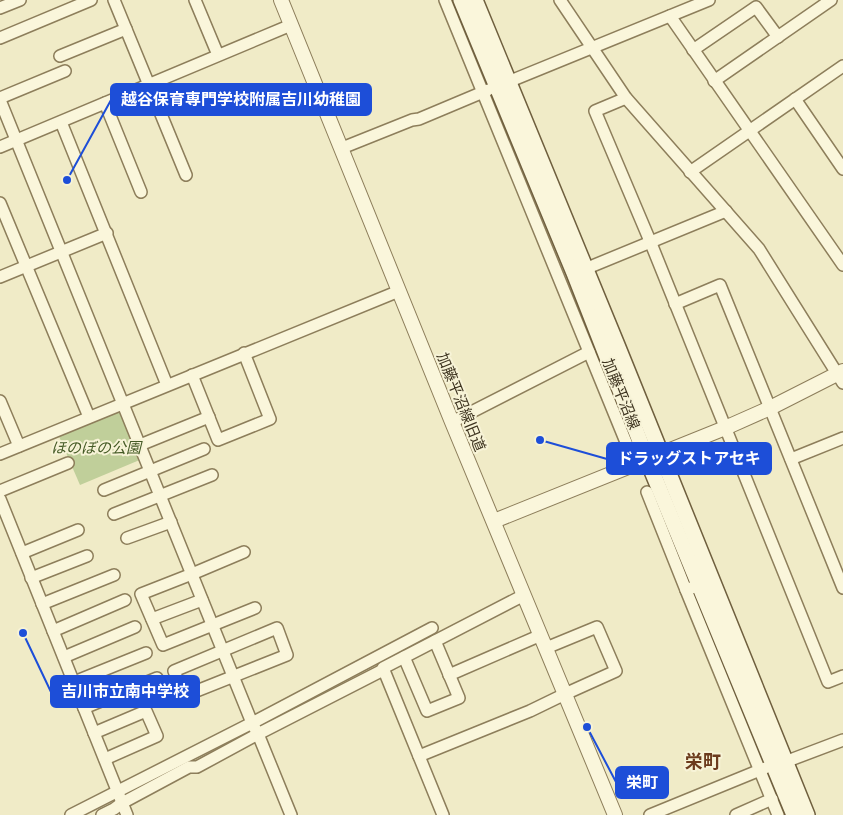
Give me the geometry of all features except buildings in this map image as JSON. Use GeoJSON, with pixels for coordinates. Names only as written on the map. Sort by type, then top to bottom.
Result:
{"type":"FeatureCollection","features":[{"type":"Feature","properties":{"kind":"main road","name":"加藤平沼線"},"geometry":{"type":"LineString","coordinates":[[461,0],[496,87],[579,271],[618,345],[693,588],[794,815]]}},
{"type":"Feature","properties":{"kind":"main road","name":"加藤平沼線"},"geometry":{"type":"LineString","coordinates":[[475,0],[496,87]]}},
{"type":"Feature","properties":{"kind":"main road","name":"加藤平沼線"},"geometry":{"type":"LineString","coordinates":[[579,271],[620,410],[654,457],[773,766],[806,815]]}},
{"type":"Feature","properties":{"kind":"street"},"geometry":{"type":"LineString","coordinates":[[0,8],[20,0]]}},
{"type":"Feature","properties":{"kind":"street"},"geometry":{"type":"LineString","coordinates":[[0,38],[91,0]]}},
{"type":"Feature","properties":{"kind":"street"},"geometry":{"type":"LineString","coordinates":[[114,0],[186,174]]}},
{"type":"Feature","properties":{"kind":"street"},"geometry":{"type":"LineString","coordinates":[[195,0],[218,55]]}},
{"type":"Feature","properties":{"kind":"street","name":"加藤平沼線旧道"},"geometry":{"type":"LineString","coordinates":[[281,0],[398,291],[614,815]]}},
{"type":"Feature","properties":{"kind":"street"},"geometry":{"type":"LineString","coordinates":[[445,0],[496,87],[559,279],[589,352],[620,410],[628,447]]}},
{"type":"Feature","properties":{"kind":"street"},"geometry":{"type":"LineString","coordinates":[[494,521],[725,428],[841,376],[759,249],[626,98],[560,0]]}},
{"type":"Feature","properties":{"kind":"street"},"geometry":{"type":"LineString","coordinates":[[342,148],[412,120],[419,119],[709,0]]}},
{"type":"Feature","properties":{"kind":"street"},"geometry":{"type":"LineString","coordinates":[[714,81],[831,0]]}},
{"type":"Feature","properties":{"kind":"street"},"geometry":{"type":"LineString","coordinates":[[693,50],[756,7],[778,37]]}},
{"type":"Feature","properties":{"kind":"street"},"geometry":{"type":"LineString","coordinates":[[670,16],[843,265]]}},
{"type":"Feature","properties":{"kind":"street"},"geometry":{"type":"LineString","coordinates":[[0,147],[291,25]]}},
{"type":"Feature","properties":{"kind":"street"},"geometry":{"type":"LineString","coordinates":[[60,56],[126,29]]}},
{"type":"Feature","properties":{"kind":"street"},"geometry":{"type":"LineString","coordinates":[[690,172],[842,69]]}},
{"type":"Feature","properties":{"kind":"street"},"geometry":{"type":"LineString","coordinates":[[65,71],[0,99],[291,815]]}},
{"type":"Feature","properties":{"kind":"street"},"geometry":{"type":"LineString","coordinates":[[626,98],[595,111],[650,241],[828,682],[843,676]]}},
{"type":"Feature","properties":{"kind":"street"},"geometry":{"type":"LineString","coordinates":[[795,100],[843,169]]}},
{"type":"Feature","properties":{"kind":"street"},"geometry":{"type":"LineString","coordinates":[[105,103],[142,192]]}},
{"type":"Feature","properties":{"kind":"street"},"geometry":{"type":"LineString","coordinates":[[61,122],[167,385]]}},
{"type":"Feature","properties":{"kind":"street"},"geometry":{"type":"LineString","coordinates":[[0,202],[89,417]]}},
{"type":"Feature","properties":{"kind":"street"},"geometry":{"type":"LineString","coordinates":[[559,279],[726,211]]}},
{"type":"Feature","properties":{"kind":"street"},"geometry":{"type":"LineString","coordinates":[[0,278],[106,233]]}},
{"type":"Feature","properties":{"kind":"street"},"geometry":{"type":"LineString","coordinates":[[675,304],[720,285],[843,588]]}},
{"type":"Feature","properties":{"kind":"street"},"geometry":{"type":"LineString","coordinates":[[0,454],[398,291]]}},
{"type":"Feature","properties":{"kind":"street"},"geometry":{"type":"LineString","coordinates":[[452,422],[589,352]]}},
{"type":"Feature","properties":{"kind":"street"},"geometry":{"type":"LineString","coordinates":[[192,375],[218,440],[270,419],[244,353]]}},
{"type":"Feature","properties":{"kind":"street"},"geometry":{"type":"LineString","coordinates":[[0,401],[18,446]]}},
{"type":"Feature","properties":{"kind":"street"},"geometry":{"type":"LineString","coordinates":[[140,445],[209,417]]}},
{"type":"Feature","properties":{"kind":"street"},"geometry":{"type":"LineString","coordinates":[[791,459],[843,438]]}},
{"type":"Feature","properties":{"kind":"street"},"geometry":{"type":"LineString","coordinates":[[104,490],[204,449]]}},
{"type":"Feature","properties":{"kind":"street"},"geometry":{"type":"LineString","coordinates":[[0,491],[68,463]]}},
{"type":"Feature","properties":{"kind":"street"},"geometry":{"type":"LineString","coordinates":[[114,514],[212,475]]}},
{"type":"Feature","properties":{"kind":"street"},"geometry":{"type":"LineString","coordinates":[[647,492],[693,588]]}},
{"type":"Feature","properties":{"kind":"street"},"geometry":{"type":"LineString","coordinates":[[0,499],[127,815]]}},
{"type":"Feature","properties":{"kind":"street"},"geometry":{"type":"LineString","coordinates":[[127,538],[171,522]]}},
{"type":"Feature","properties":{"kind":"street"},"geometry":{"type":"LineString","coordinates":[[22,553],[78,530]]}},
{"type":"Feature","properties":{"kind":"street"},"geometry":{"type":"LineString","coordinates":[[244,552],[141,594],[163,645],[255,608]]}},
{"type":"Feature","properties":{"kind":"street"},"geometry":{"type":"LineString","coordinates":[[31,578],[87,556]]}},
{"type":"Feature","properties":{"kind":"street"},"geometry":{"type":"LineString","coordinates":[[42,604],[114,575]]}},
{"type":"Feature","properties":{"kind":"street"},"geometry":{"type":"LineString","coordinates":[[255,728],[383,670],[383,668],[524,595]]}},
{"type":"Feature","properties":{"kind":"street"},"geometry":{"type":"LineString","coordinates":[[53,631],[125,600]]}},
{"type":"Feature","properties":{"kind":"street"},"geometry":{"type":"LineString","coordinates":[[152,619],[202,600]]}},
{"type":"Feature","properties":{"kind":"street"},"geometry":{"type":"LineString","coordinates":[[419,756],[530,711],[616,671],[597,626],[544,642],[450,675]]}},
{"type":"Feature","properties":{"kind":"street"},"geometry":{"type":"LineString","coordinates":[[64,657],[135,627]]}},
{"type":"Feature","properties":{"kind":"street"},"geometry":{"type":"LineString","coordinates":[[277,628],[287,655],[184,696],[174,671],[223,650],[277,628]]}},
{"type":"Feature","properties":{"kind":"street"},"geometry":{"type":"LineString","coordinates":[[71,815],[120,798],[255,728],[432,628]]}},
{"type":"Feature","properties":{"kind":"street"},"geometry":{"type":"LineString","coordinates":[[404,657],[427,711],[459,698],[435,641]]}},
{"type":"Feature","properties":{"kind":"street"},"geometry":{"type":"LineString","coordinates":[[74,682],[146,653]]}},
{"type":"Feature","properties":{"kind":"street"},"geometry":{"type":"LineString","coordinates":[[383,670],[444,815]]}},
{"type":"Feature","properties":{"kind":"street"},"geometry":{"type":"LineString","coordinates":[[84,708],[156,678]]}},
{"type":"Feature","properties":{"kind":"street"},"geometry":{"type":"LineString","coordinates":[[94,733],[146,711],[157,736],[105,759]]}},
{"type":"Feature","properties":{"kind":"street"},"geometry":{"type":"LineString","coordinates":[[650,815],[843,740]]}},
{"type":"Feature","properties":{"kind":"street"},"geometry":{"type":"LineString","coordinates":[[773,766],[772,800],[778,815]]}},
{"type":"Feature","properties":{"kind":"street"},"geometry":{"type":"LineString","coordinates":[[102,815],[120,798]]}},
{"type":"Feature","properties":{"kind":"street"},"geometry":{"type":"LineString","coordinates":[[736,815],[772,800]]}},
{"type":"Feature","properties":{"kind":"green space","name":"ほのぼの公園"},"geometry":{"type":"Polygon","coordinates":[[[120,409],[142,459],[80,485],[58,434],[120,409]]]}},
{"type":"Feature","properties":{"kind":"place","name":"越谷保育専門学校附属吉川幼稚園"},"geometry":{"type":"Point","coordinates":[67,180]}},
{"type":"Feature","properties":{"kind":"place","name":"ドラッグストアセキ"},"geometry":{"type":"Point","coordinates":[540,440]}},
{"type":"Feature","properties":{"kind":"place","name":"吉川市立南中学校"},"geometry":{"type":"Point","coordinates":[23,633]}},
{"type":"Feature","properties":{"kind":"place","name":"栄町"},"geometry":{"type":"Point","coordinates":[587,727]}},
{"type":"Feature","properties":{"kind":"district","name":"栄町"},"geometry":{"type":"Point","coordinates":[703,762]}}]}
